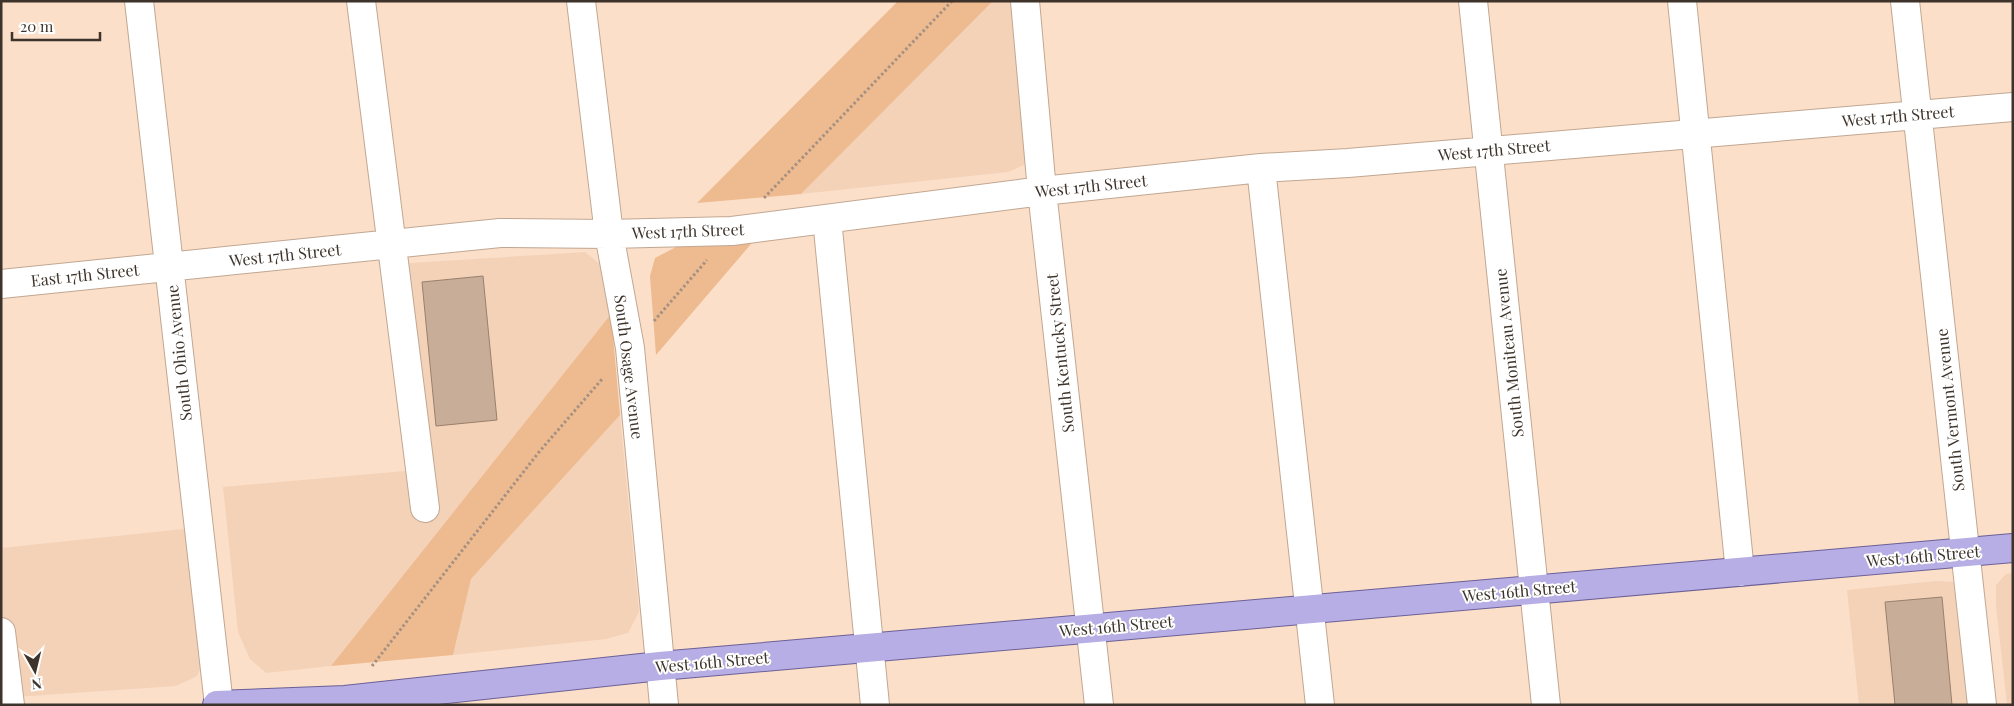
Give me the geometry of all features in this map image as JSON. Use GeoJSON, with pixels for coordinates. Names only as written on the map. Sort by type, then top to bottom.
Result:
{"type":"FeatureCollection","features":[{"type":"Feature","properties":{"kind":"main road","name":"West 16th Street"},"geometry":{"type":"LineString","coordinates":[[218,705],[345,700],[660,666],[2013,548]]}},
{"type":"Feature","properties":{"kind":"street","name":"South Ohio Avenue"},"geometry":{"type":"LineString","coordinates":[[139,1],[218,705]]}},
{"type":"Feature","properties":{"kind":"street"},"geometry":{"type":"LineString","coordinates":[[361,1],[425,508]]}},
{"type":"Feature","properties":{"kind":"street","name":"South Osage Avenue"},"geometry":{"type":"LineString","coordinates":[[581,1],[608,234],[630,348],[664,705]]}},
{"type":"Feature","properties":{"kind":"street","name":"South Kentucky Street"},"geometry":{"type":"LineString","coordinates":[[1025,1],[1042,191],[1099,705]]}},
{"type":"Feature","properties":{"kind":"street","name":"South Moniteau Avenue"},"geometry":{"type":"LineString","coordinates":[[1473,1],[1546,705]]}},
{"type":"Feature","properties":{"kind":"street"},"geometry":{"type":"LineString","coordinates":[[1682,1],[1740,572]]}},
{"type":"Feature","properties":{"kind":"street","name":"South Vermont Avenue"},"geometry":{"type":"LineString","coordinates":[[1905,1],[1982,705]]}},
{"type":"Feature","properties":{"kind":"street","name":"West 17th Street"},"geometry":{"type":"LineString","coordinates":[[170,267],[500,233],[608,234],[732,231],[1042,191],[1261,168],[2013,107]]}},
{"type":"Feature","properties":{"kind":"street"},"geometry":{"type":"LineString","coordinates":[[1261,168],[1320,705]]}},
{"type":"Feature","properties":{"kind":"street"},"geometry":{"type":"LineString","coordinates":[[827,219],[875,705]]}},
{"type":"Feature","properties":{"kind":"street","name":"East 17th Street"},"geometry":{"type":"LineString","coordinates":[[1,284],[170,267]]}},
{"type":"Feature","properties":{"kind":"street"},"geometry":{"type":"LineString","coordinates":[[1,632],[10,705]]}},
{"type":"Feature","properties":{"kind":"shaded area"},"geometry":{"type":"Polygon","coordinates":[[[898,1],[993,1],[801,194],[697,203],[898,1]]]}},
{"type":"Feature","properties":{"kind":"shaded area"},"geometry":{"type":"Polygon","coordinates":[[[993,1],[1018,1],[1030,147],[1024,165],[1008,172],[801,194],[993,1]]]}},
{"type":"Feature","properties":{"kind":"shaded area"},"geometry":{"type":"Polygon","coordinates":[[[757,237],[656,355],[650,276],[655,258],[678,246],[757,237]]]}},
{"type":"Feature","properties":{"kind":"shaded area"},"geometry":{"type":"Polygon","coordinates":[[[585,252],[606,269],[611,314],[331,666],[266,673],[250,659],[238,632],[223,487],[416,470],[395,264],[585,252]]]}},
{"type":"Feature","properties":{"kind":"shaded area"},"geometry":{"type":"Polygon","coordinates":[[[611,314],[620,415],[471,579],[453,655],[331,666],[611,314]]]}},
{"type":"Feature","properties":{"kind":"shaded area"},"geometry":{"type":"Polygon","coordinates":[[[620,415],[639,612],[628,633],[606,639],[453,655],[471,579],[620,415]]]}},
{"type":"Feature","properties":{"kind":"shaded area"},"geometry":{"type":"Polygon","coordinates":[[[193,528],[205,659],[197,676],[176,686],[1,698],[1,548],[193,528]]]}},
{"type":"Feature","properties":{"kind":"shaded area"},"geometry":{"type":"Polygon","coordinates":[[[2013,573],[2013,705],[2007,705],[1996,606],[1996,585],[2006,574],[2013,573]]]}},
{"type":"Feature","properties":{"kind":"shaded area"},"geometry":{"type":"Polygon","coordinates":[[[1936,581],[1955,582],[1978,705],[1859,705],[1847,590],[1936,581]]]}},
{"type":"Feature","properties":{"kind":"building"},"geometry":{"type":"Polygon","coordinates":[[[483,276],[497,420],[436,426],[422,282],[483,276]]]}},
{"type":"Feature","properties":{"kind":"building"},"geometry":{"type":"Polygon","coordinates":[[[1942,597],[1952,705],[1895,705],[1885,602],[1942,597]]]}}]}
